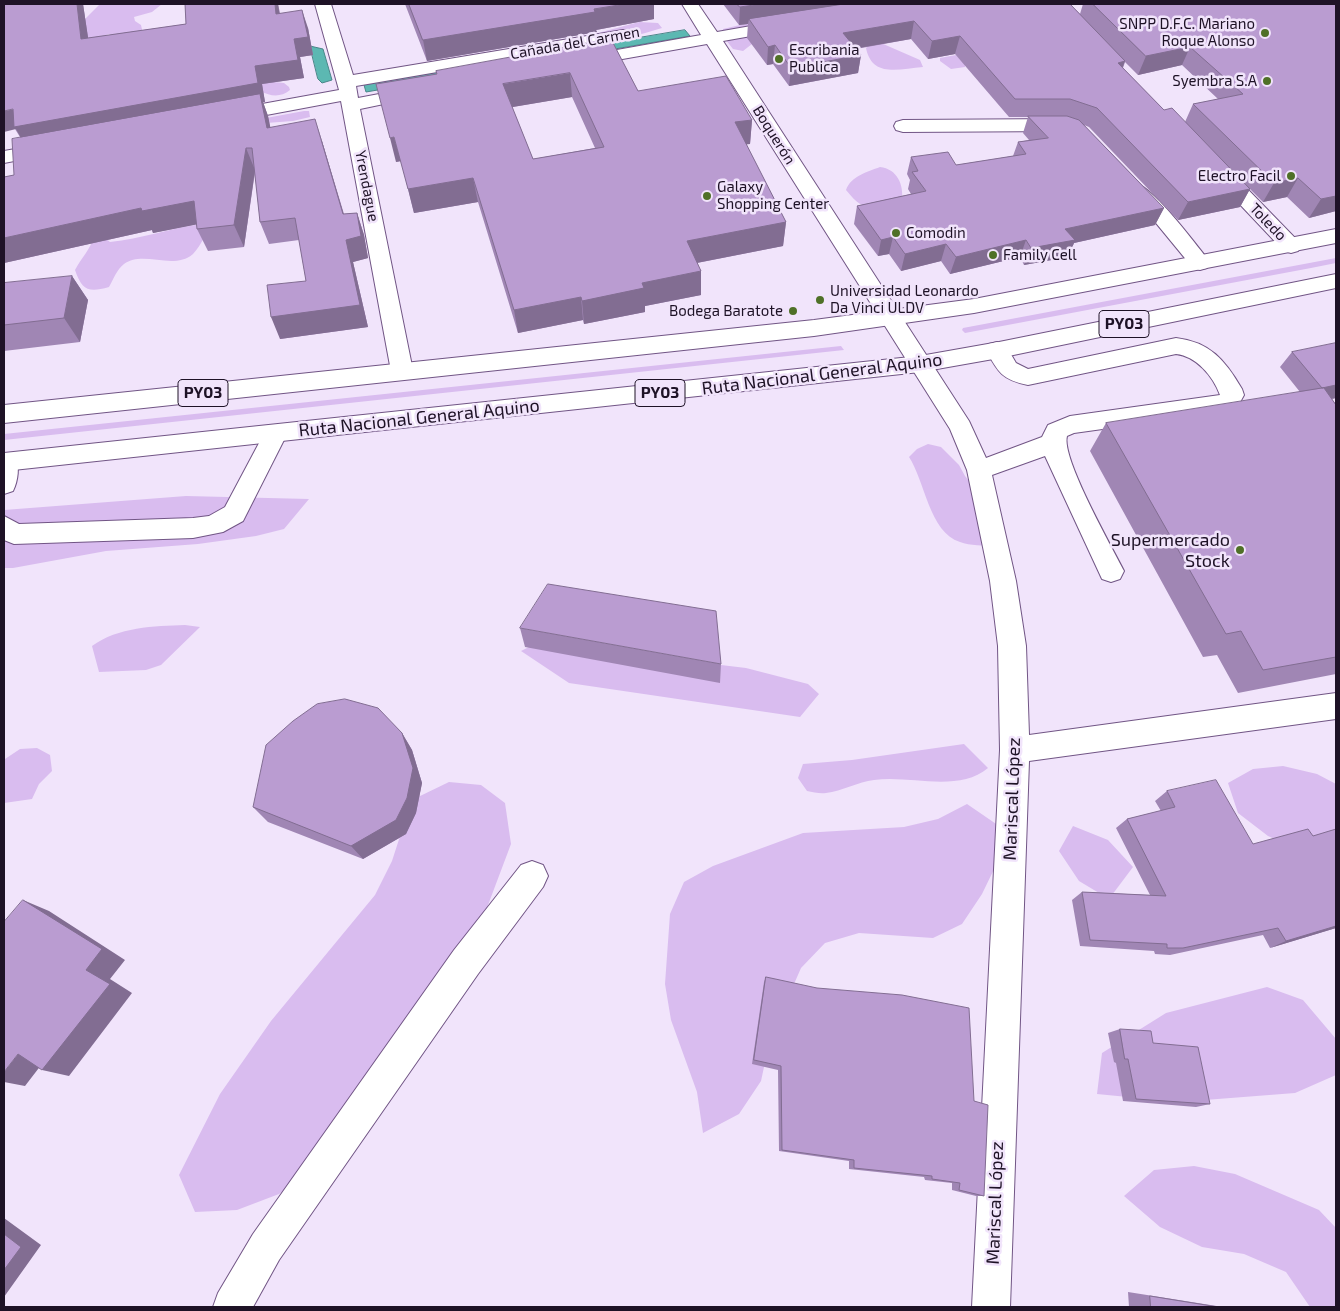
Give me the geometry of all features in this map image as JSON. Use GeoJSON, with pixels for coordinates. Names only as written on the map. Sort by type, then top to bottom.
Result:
{"type":"FeatureCollection","features":[{"type":"Feature","properties":{"kind":"main road","name":"Yrendague"},"geometry":{"type":"LineString","coordinates":[[323,4],[348,94],[402,371]]}},
{"type":"Feature","properties":{"kind":"main road","name":"Boquerón"},"geometry":{"type":"LineString","coordinates":[[690,4],[709,27],[890,318]]}},
{"type":"Feature","properties":{"kind":"main road"},"geometry":{"type":"LineString","coordinates":[[682,25],[709,27],[800,22]]}},
{"type":"Feature","properties":{"kind":"main road"},"geometry":{"type":"LineString","coordinates":[[566,64],[709,27]]}},
{"type":"Feature","properties":{"kind":"main road","name":"Cañada del Carmen"},"geometry":{"type":"LineString","coordinates":[[210,119],[348,94],[644,31]]}},
{"type":"Feature","properties":{"kind":"main road"},"geometry":{"type":"LineString","coordinates":[[348,94],[429,90]]}},
{"type":"Feature","properties":{"kind":"main road"},"geometry":{"type":"LineString","coordinates":[[903,126],[1063,125],[1082,132]]}},
{"type":"Feature","properties":{"kind":"main road"},"geometry":{"type":"LineString","coordinates":[[4,157],[63,146]]}},
{"type":"Feature","properties":{"kind":"main road","name":"Toledo"},"geometry":{"type":"LineString","coordinates":[[1208,160],[1291,246]]}},
{"type":"Feature","properties":{"kind":"main road"},"geometry":{"type":"LineString","coordinates":[[1122,175],[1163,218],[1200,263]]}},
{"type":"Feature","properties":{"kind":"main road","name":"PY03"},"geometry":{"type":"LineString","coordinates":[[4,414],[890,318],[974,306],[1336,236]]}},
{"type":"Feature","properties":{"kind":"main road","name":"Ruta Nacional General Aquino"},"geometry":{"type":"LineString","coordinates":[[5,469],[275,434],[920,364],[1336,281]]}},
{"type":"Feature","properties":{"kind":"main road","name":"Mariscal López"},"geometry":{"type":"LineString","coordinates":[[890,318],[961,427],[979,470],[1003,581],[1012,646],[1014,750],[991,1307]]}},
{"type":"Feature","properties":{"kind":"main road"},"geometry":{"type":"LineString","coordinates":[[997,350],[1009,371],[1016,375],[1028,377],[1176,346],[1187,346],[1203,354],[1230,389],[1232,395],[1230,400],[1224,402],[1070,426],[1056,431],[1053,443],[1059,463],[1111,571]]}},
{"type":"Feature","properties":{"kind":"main road"},"geometry":{"type":"LineString","coordinates":[[4,526],[14,534],[193,528],[214,525],[234,514],[275,434]]}},
{"type":"Feature","properties":{"kind":"main road"},"geometry":{"type":"LineString","coordinates":[[979,470],[1053,443]]}},
{"type":"Feature","properties":{"kind":"main road"},"geometry":{"type":"LineString","coordinates":[[1014,750],[1336,706]]}},
{"type":"Feature","properties":{"kind":"main road"},"geometry":{"type":"LineString","coordinates":[[232,1307],[266,1247],[466,962],[532,876]]}},
{"type":"Feature","properties":{"kind":"shaded area"},"geometry":{"type":"Polygon","coordinates":[[[100,4],[162,4],[152,12],[134,17],[135,21],[141,25],[143,34],[117,36],[109,34],[91,40],[40,28],[83,21],[100,4]]]}},
{"type":"Feature","properties":{"kind":"shaded area"},"geometry":{"type":"Polygon","coordinates":[[[771,20],[752,44],[743,51],[733,49],[722,35],[723,29],[771,20]]]}},
{"type":"Feature","properties":{"kind":"shaded area"},"geometry":{"type":"Polygon","coordinates":[[[639,22],[658,23],[662,28],[614,40],[595,39],[587,36],[639,22]]]}},
{"type":"Feature","properties":{"kind":"shaded area"},"geometry":{"type":"Polygon","coordinates":[[[685,30],[690,36],[366,92],[364,85],[685,30]]]}},
{"type":"Feature","properties":{"kind":"shaded area"},"geometry":{"type":"Polygon","coordinates":[[[871,43],[881,43],[920,60],[923,67],[896,70],[880,68],[869,58],[866,48],[871,43]]]}},
{"type":"Feature","properties":{"kind":"shaded area"},"geometry":{"type":"Polygon","coordinates":[[[310,46],[323,49],[332,80],[322,83],[318,79],[310,46]]]}},
{"type":"Feature","properties":{"kind":"shaded area"},"geometry":{"type":"Polygon","coordinates":[[[956,55],[965,64],[965,67],[951,69],[940,61],[940,58],[956,55]]]}},
{"type":"Feature","properties":{"kind":"shaded area"},"geometry":{"type":"Polygon","coordinates":[[[223,60],[274,82],[284,83],[290,90],[281,95],[263,92],[245,80],[223,60]]]}},
{"type":"Feature","properties":{"kind":"shaded area"},"geometry":{"type":"Polygon","coordinates":[[[309,111],[310,117],[293,121],[266,123],[266,118],[309,111]]]}},
{"type":"Feature","properties":{"kind":"shaded area"},"geometry":{"type":"Polygon","coordinates":[[[880,167],[891,171],[898,178],[902,189],[902,201],[871,208],[859,204],[846,190],[848,185],[856,178],[880,167]]]}},
{"type":"Feature","properties":{"kind":"shaded area"},"geometry":{"type":"Polygon","coordinates":[[[202,224],[204,238],[193,254],[185,259],[177,261],[132,260],[119,269],[109,287],[102,289],[91,290],[80,282],[75,270],[91,245],[94,236],[104,237],[110,242],[202,224]]]}},
{"type":"Feature","properties":{"kind":"shaded area"},"geometry":{"type":"Polygon","coordinates":[[[1336,258],[1336,263],[1311,268],[965,333],[962,330],[963,328],[1336,258]]]}},
{"type":"Feature","properties":{"kind":"shaded area"},"geometry":{"type":"Polygon","coordinates":[[[841,346],[844,350],[4,440],[4,434],[841,346]]]}},
{"type":"Feature","properties":{"kind":"shaded area"},"geometry":{"type":"Polygon","coordinates":[[[928,444],[941,447],[959,465],[965,476],[980,494],[995,547],[960,542],[941,528],[934,517],[915,467],[909,457],[917,449],[928,444]]]}},
{"type":"Feature","properties":{"kind":"shaded area"},"geometry":{"type":"Polygon","coordinates":[[[186,496],[309,499],[284,529],[256,536],[198,544],[106,551],[4,568],[4,510],[186,496]]]}},
{"type":"Feature","properties":{"kind":"shaded area"},"geometry":{"type":"Polygon","coordinates":[[[185,625],[200,627],[161,665],[146,670],[99,672],[92,646],[102,640],[125,631],[185,625]]]}},
{"type":"Feature","properties":{"kind":"shaded area"},"geometry":{"type":"Polygon","coordinates":[[[537,643],[746,668],[808,684],[819,694],[800,717],[569,683],[521,651],[537,643]]]}},
{"type":"Feature","properties":{"kind":"shaded area"},"geometry":{"type":"Polygon","coordinates":[[[964,744],[988,768],[963,780],[934,782],[874,780],[832,792],[821,793],[807,791],[798,778],[803,764],[852,760],[964,744]]]}},
{"type":"Feature","properties":{"kind":"shaded area"},"geometry":{"type":"Polygon","coordinates":[[[37,748],[50,755],[52,771],[39,784],[32,799],[4,803],[5,759],[20,749],[37,748]]]}},
{"type":"Feature","properties":{"kind":"shaded area"},"geometry":{"type":"Polygon","coordinates":[[[1283,766],[1317,774],[1336,784],[1336,853],[1303,852],[1268,836],[1238,813],[1228,783],[1253,769],[1283,766]]]}},
{"type":"Feature","properties":{"kind":"shaded area"},"geometry":{"type":"Polygon","coordinates":[[[449,782],[481,785],[505,803],[511,844],[485,913],[318,1163],[279,1194],[237,1210],[195,1212],[179,1175],[220,1094],[271,1021],[375,895],[392,861],[403,827],[418,797],[449,782]]]}},
{"type":"Feature","properties":{"kind":"shaded area"},"geometry":{"type":"Polygon","coordinates":[[[967,804],[1002,828],[998,861],[982,894],[962,924],[933,938],[859,933],[825,943],[801,968],[770,1039],[761,1081],[739,1114],[703,1133],[697,1092],[671,1020],[665,984],[670,914],[684,882],[713,866],[803,833],[904,827],[938,819],[967,804]]]}},
{"type":"Feature","properties":{"kind":"shaded area"},"geometry":{"type":"Polygon","coordinates":[[[1073,826],[1108,840],[1133,867],[1109,899],[1079,881],[1059,851],[1073,826]]]}},
{"type":"Feature","properties":{"kind":"shaded area"},"geometry":{"type":"Polygon","coordinates":[[[1267,987],[1303,1000],[1336,1039],[1336,1075],[1295,1093],[1179,1102],[1097,1094],[1102,1053],[1166,1013],[1267,987]]]}},
{"type":"Feature","properties":{"kind":"shaded area"},"geometry":{"type":"Polygon","coordinates":[[[1194,1166],[1235,1174],[1319,1210],[1336,1228],[1336,1307],[1310,1307],[1286,1272],[1244,1254],[1202,1247],[1160,1227],[1124,1196],[1154,1170],[1194,1166]]]}},
{"type":"Feature","properties":{"kind":"building"},"geometry":{"type":"Polygon","coordinates":[[[4,4],[77,4],[81,39],[186,24],[185,4],[275,4],[276,14],[302,10],[308,37],[294,39],[298,60],[255,66],[258,83],[14,127],[13,109],[4,111],[4,4]]]}},
{"type":"Feature","properties":{"kind":"building"},"geometry":{"type":"Polygon","coordinates":[[[409,4],[625,4],[594,9],[595,12],[423,40],[409,4]]]}},
{"type":"Feature","properties":{"kind":"building"},"geometry":{"type":"Polygon","coordinates":[[[737,4],[761,4],[740,7],[737,4]]]}},
{"type":"Feature","properties":{"kind":"building"},"geometry":{"type":"Polygon","coordinates":[[[844,4],[1070,4],[1125,61],[1118,63],[1164,110],[1172,108],[1250,189],[1188,202],[1097,108],[1070,99],[1015,99],[960,36],[932,41],[914,21],[843,33],[861,55],[791,68],[775,45],[768,47],[749,19],[844,4]]]}},
{"type":"Feature","properties":{"kind":"building"},"geometry":{"type":"Polygon","coordinates":[[[1093,4],[1336,4],[1336,196],[1321,199],[1298,178],[1274,183],[1193,104],[1243,94],[1190,47],[1146,56],[1093,4]]]}},
{"type":"Feature","properties":{"kind":"building"},"geometry":{"type":"Polygon","coordinates":[[[611,39],[638,91],[726,76],[752,120],[735,122],[786,222],[687,241],[701,271],[642,283],[644,288],[582,301],[581,297],[514,310],[473,178],[408,189],[394,137],[390,138],[376,84],[437,74],[436,71],[611,39]],[[570,73],[503,84],[533,159],[604,147],[570,73]]]}},
{"type":"Feature","properties":{"kind":"building"},"geometry":{"type":"Polygon","coordinates":[[[260,94],[267,128],[315,119],[343,214],[357,213],[361,236],[346,240],[360,305],[271,317],[267,285],[306,281],[295,218],[260,222],[252,148],[246,148],[234,225],[197,229],[194,201],[142,211],[141,208],[4,238],[4,177],[14,175],[12,139],[260,94]]]}},
{"type":"Feature","properties":{"kind":"building"},"geometry":{"type":"Polygon","coordinates":[[[1028,116],[1067,116],[1079,120],[1164,208],[1065,229],[1075,240],[1031,248],[1026,240],[956,257],[946,244],[905,254],[893,237],[881,240],[857,206],[926,191],[912,172],[918,171],[911,157],[948,152],[956,165],[1026,154],[1018,142],[1048,138],[1028,116]]]}},
{"type":"Feature","properties":{"kind":"building"},"geometry":{"type":"Polygon","coordinates":[[[72,276],[64,318],[4,325],[4,283],[72,276]]]}},
{"type":"Feature","properties":{"kind":"building"},"geometry":{"type":"Polygon","coordinates":[[[1336,343],[1336,385],[1322,388],[1292,352],[1336,343]]]}},
{"type":"Feature","properties":{"kind":"building","name":"Supermercado Stock"},"geometry":{"type":"Polygon","coordinates":[[[1324,388],[1336,405],[1336,657],[1263,670],[1241,631],[1226,634],[1106,423],[1324,388]]]}},
{"type":"Feature","properties":{"kind":"building"},"geometry":{"type":"Polygon","coordinates":[[[548,584],[716,611],[721,664],[520,628],[548,584]]]}},
{"type":"Feature","properties":{"kind":"building"},"geometry":{"type":"Polygon","coordinates":[[[345,699],[378,708],[402,733],[413,768],[407,798],[396,820],[351,846],[253,807],[266,745],[293,721],[317,704],[345,699]]]}},
{"type":"Feature","properties":{"kind":"building"},"geometry":{"type":"Polygon","coordinates":[[[1216,780],[1253,844],[1308,829],[1313,836],[1336,829],[1336,926],[1286,941],[1278,928],[1183,948],[1167,948],[1167,944],[1090,940],[1082,892],[1166,896],[1127,819],[1175,807],[1167,791],[1216,780]]]}},
{"type":"Feature","properties":{"kind":"building"},"geometry":{"type":"Polygon","coordinates":[[[23,900],[102,949],[86,970],[110,984],[42,1070],[18,1054],[4,1072],[4,922],[23,900]]]}},
{"type":"Feature","properties":{"kind":"building"},"geometry":{"type":"Polygon","coordinates":[[[766,977],[817,988],[902,995],[969,1008],[974,1101],[988,1105],[984,1196],[959,1190],[960,1183],[932,1179],[932,1176],[854,1168],[854,1160],[782,1150],[781,1066],[754,1060],[766,977]]]}},
{"type":"Feature","properties":{"kind":"building"},"geometry":{"type":"Polygon","coordinates":[[[1120,1029],[1151,1031],[1153,1043],[1198,1047],[1210,1104],[1136,1099],[1128,1059],[1125,1059],[1120,1029]]]}},
{"type":"Feature","properties":{"kind":"building"},"geometry":{"type":"Polygon","coordinates":[[[4,1234],[21,1247],[4,1270],[4,1234]]]}},
{"type":"Feature","properties":{"kind":"building"},"geometry":{"type":"Polygon","coordinates":[[[1150,1296],[1218,1307],[1151,1307],[1150,1296]]]}},
{"type":"Feature","properties":{"kind":"place","name":"SNPP D.F.C. Mariano Roque Alonso"},"geometry":{"type":"Point","coordinates":[1265,33]}},
{"type":"Feature","properties":{"kind":"place","name":"Escribania Publica"},"geometry":{"type":"Point","coordinates":[779,59]}},
{"type":"Feature","properties":{"kind":"place","name":"Syembra S.A"},"geometry":{"type":"Point","coordinates":[1267,81]}},
{"type":"Feature","properties":{"kind":"place","name":"Electro Facil"},"geometry":{"type":"Point","coordinates":[1291,176]}},
{"type":"Feature","properties":{"kind":"place","name":"Galaxy Shopping Center"},"geometry":{"type":"Point","coordinates":[707,196]}},
{"type":"Feature","properties":{"kind":"place","name":"Comodin"},"geometry":{"type":"Point","coordinates":[896,233]}},
{"type":"Feature","properties":{"kind":"place","name":"Family Cell"},"geometry":{"type":"Point","coordinates":[993,255]}},
{"type":"Feature","properties":{"kind":"place","name":"Universidad Leonardo Da Vinci ULDV"},"geometry":{"type":"Point","coordinates":[820,300]}},
{"type":"Feature","properties":{"kind":"place","name":"Bodega Baratote"},"geometry":{"type":"Point","coordinates":[793,311]}},
{"type":"Feature","properties":{"kind":"place","name":"Supermercado Stock"},"geometry":{"type":"Point","coordinates":[1240,550]}}]}
